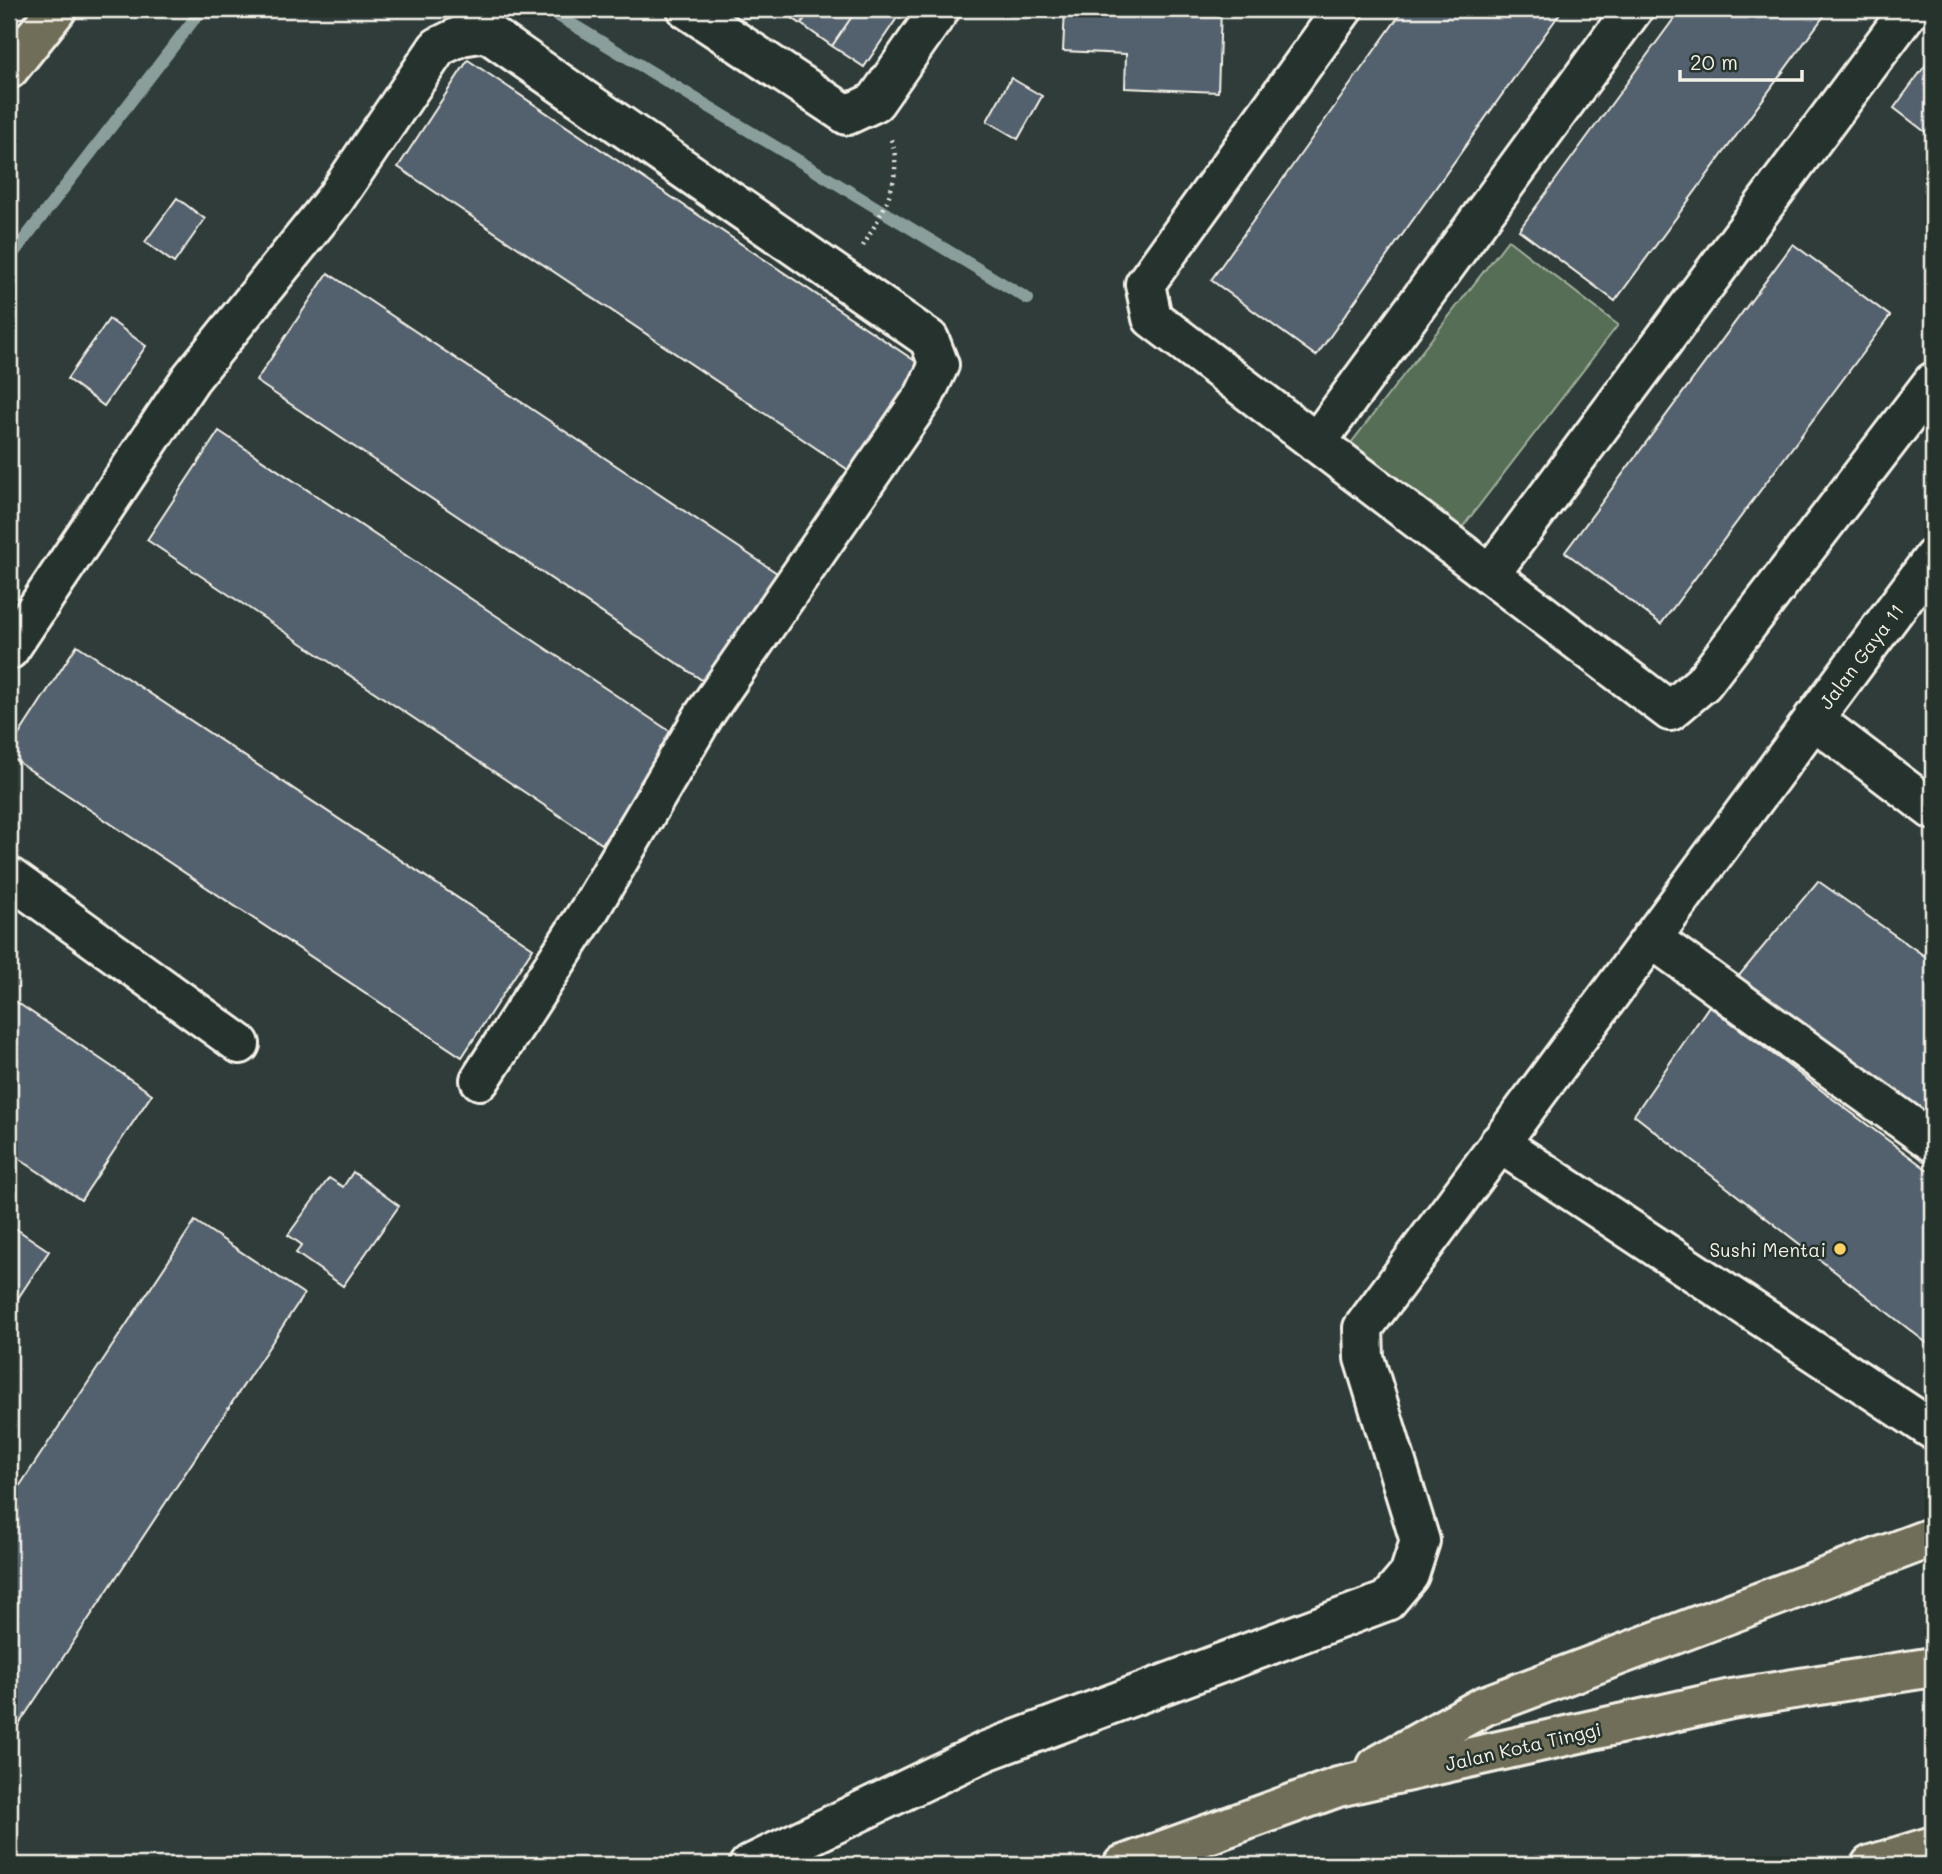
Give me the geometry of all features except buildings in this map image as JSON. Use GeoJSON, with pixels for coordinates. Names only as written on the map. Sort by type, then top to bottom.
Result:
{"type":"FeatureCollection","features":[{"type":"Feature","properties":{"kind":"main road"},"geometry":{"type":"LineString","coordinates":[[9,69],[57,9]]}},
{"type":"Feature","properties":{"kind":"main road"},"geometry":{"type":"LineString","coordinates":[[1338,1787],[1484,1706],[1933,1537]]}},
{"type":"Feature","properties":{"kind":"main road","name":"Jalan Kota Tinggi"},"geometry":{"type":"LineString","coordinates":[[1123,1865],[1338,1787],[1731,1699],[1933,1667]]}},
{"type":"Feature","properties":{"kind":"main road"},"geometry":{"type":"LineString","coordinates":[[1871,1865],[1933,1846]]}},
{"type":"Feature","properties":{"kind":"street"},"geometry":{"type":"LineString","coordinates":[[687,9],[847,115],[876,102],[940,9]]}},
{"type":"Feature","properties":{"kind":"street"},"geometry":{"type":"LineString","coordinates":[[1343,9],[1145,284],[1152,318],[1670,711],[1703,683],[1933,382]]}},
{"type":"Feature","properties":{"kind":"street"},"geometry":{"type":"LineString","coordinates":[[1316,443],[1633,9]]}},
{"type":"Feature","properties":{"kind":"street"},"geometry":{"type":"LineString","coordinates":[[1490,574],[1910,9]]}},
{"type":"Feature","properties":{"kind":"street"},"geometry":{"type":"LineString","coordinates":[[9,650],[191,378],[335,200],[438,47],[461,36],[486,32],[929,339],[939,365],[924,396],[704,715],[590,909],[480,1080]]}},
{"type":"Feature","properties":{"kind":"street","name":"Jalan Gaya 11"},"geometry":{"type":"LineString","coordinates":[[749,1865],[986,1751],[1387,1601],[1409,1575],[1420,1541],[1364,1358],[1363,1328],[1933,558]]}},
{"type":"Feature","properties":{"kind":"street"},"geometry":{"type":"LineString","coordinates":[[1813,719],[1933,810]]}},
{"type":"Feature","properties":{"kind":"street"},"geometry":{"type":"LineString","coordinates":[[9,877],[240,1044]]}},
{"type":"Feature","properties":{"kind":"street"},"geometry":{"type":"LineString","coordinates":[[1651,938],[1933,1142]]}},
{"type":"Feature","properties":{"kind":"street"},"geometry":{"type":"LineString","coordinates":[[1499,1143],[1933,1430]]}},
{"type":"Feature","properties":{"kind":"path"},"geometry":{"type":"LineString","coordinates":[[874,227],[891,195],[897,155],[876,102]]}},
{"type":"Feature","properties":{"kind":"green space"},"geometry":{"type":"Polygon","coordinates":[[[1508,240],[1618,325],[1461,529],[1351,443],[1508,240]]]}},
{"type":"Feature","properties":{"kind":"waterway"},"geometry":{"type":"LineString","coordinates":[[9,259],[202,9]]}},
{"type":"Feature","properties":{"kind":"waterway"},"geometry":{"type":"LineString","coordinates":[[547,9],[1028,299]]}},
{"type":"Feature","properties":{"kind":"place","name":"Sushi Mentai"},"geometry":{"type":"Point","coordinates":[1840,1249]}}]}
